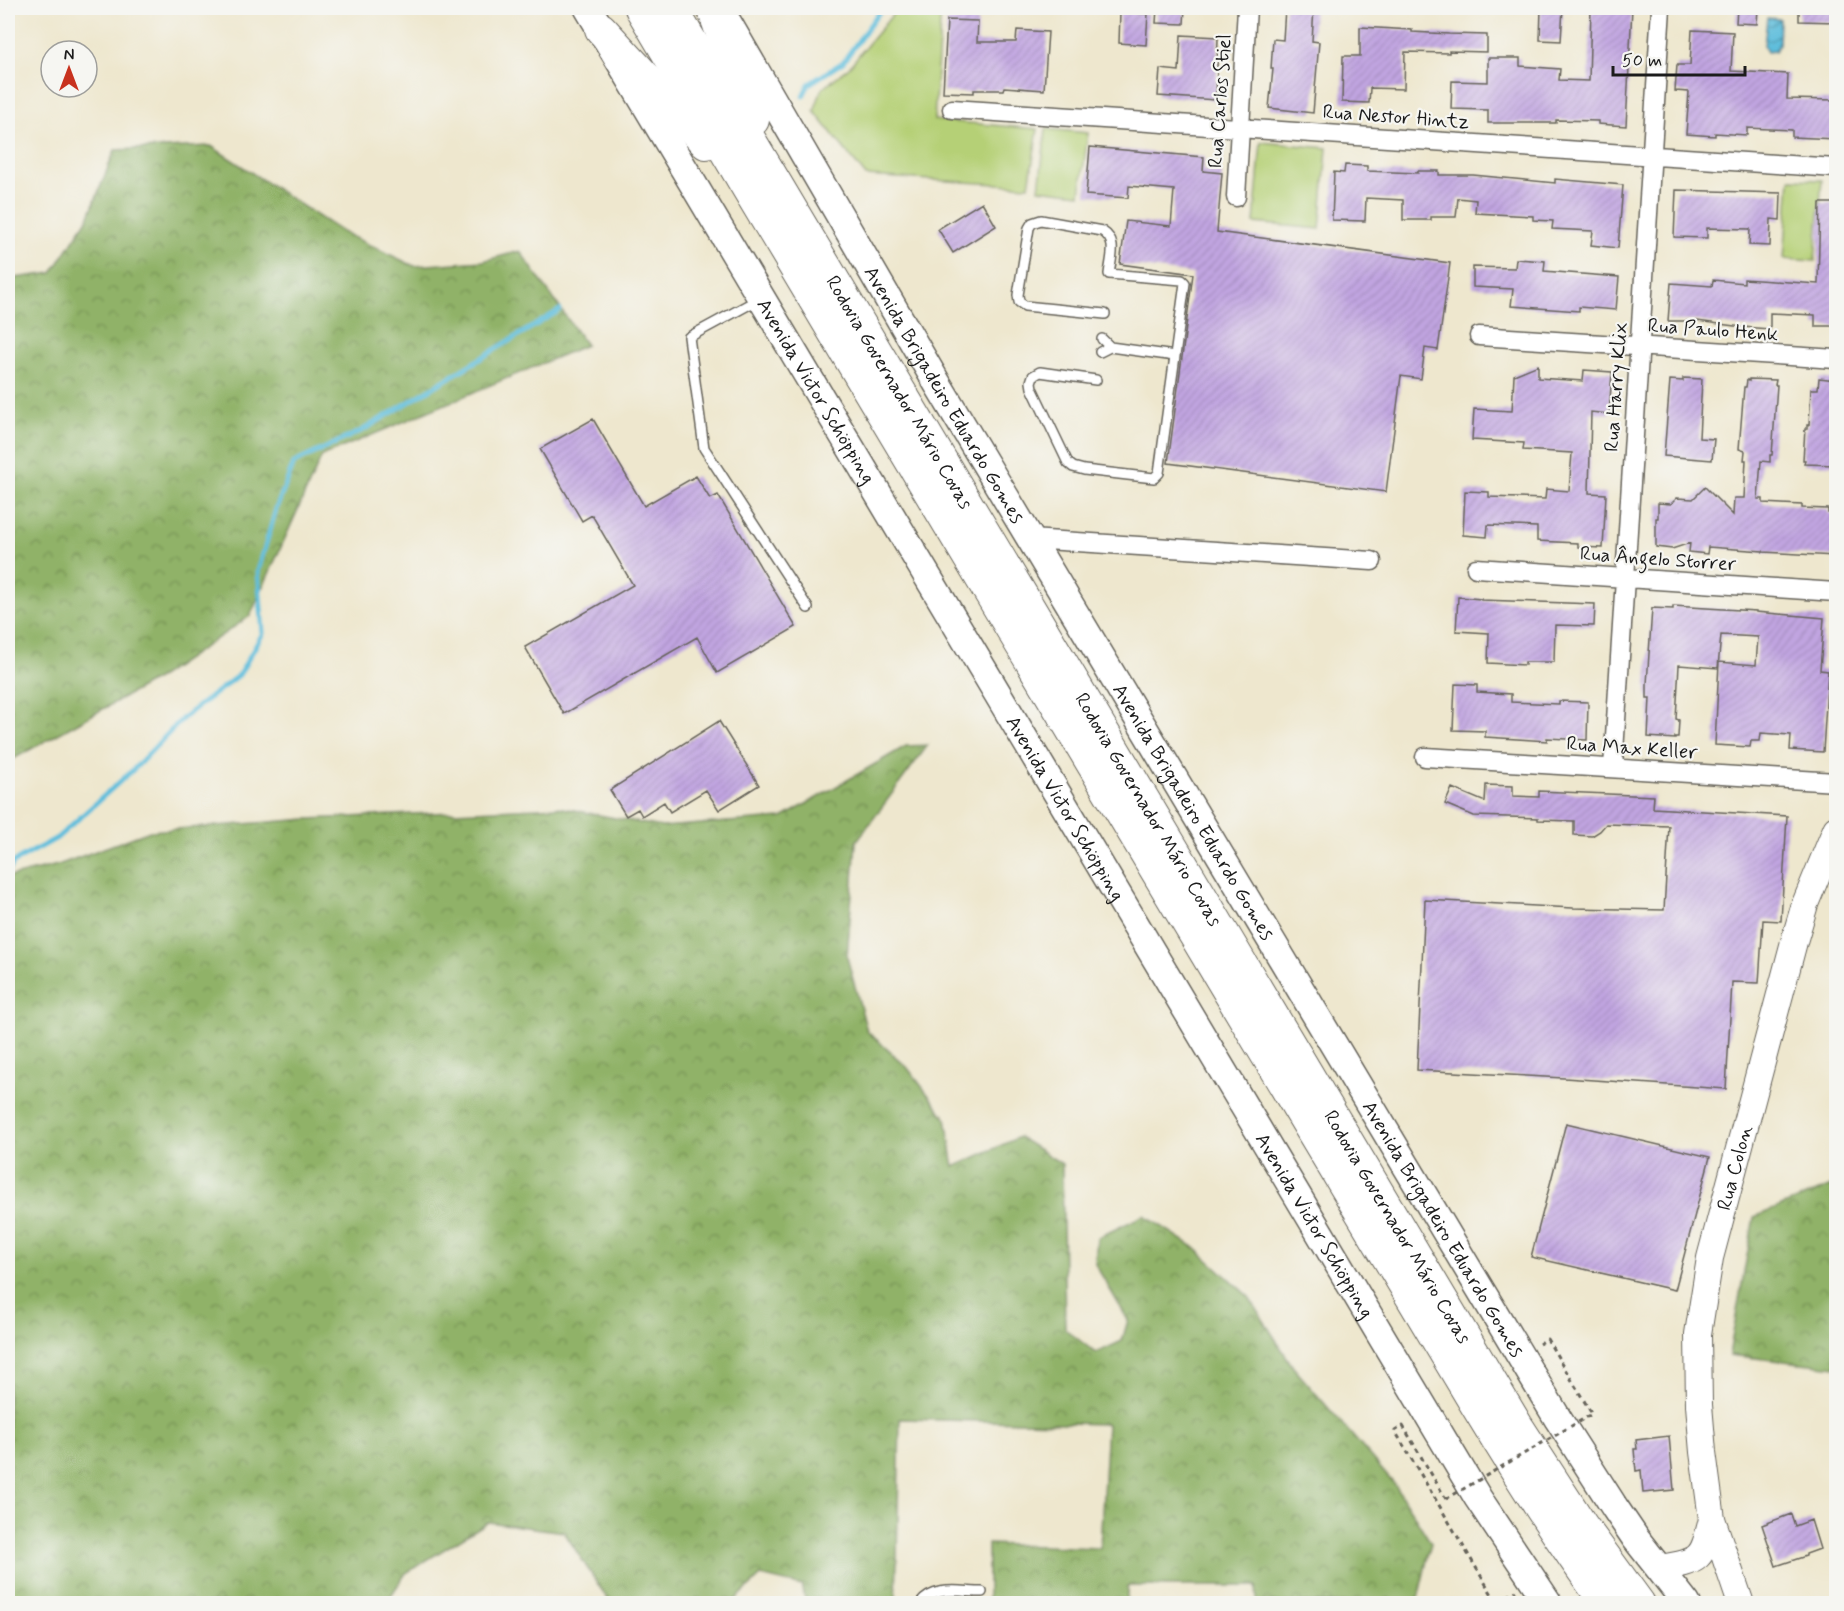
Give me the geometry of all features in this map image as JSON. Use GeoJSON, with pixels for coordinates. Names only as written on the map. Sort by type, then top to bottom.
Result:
{"type":"FeatureCollection","features":[{"type":"Feature","properties":{"kind":"highway","name":"Rodovia Governador Mário Covas"},"geometry":{"type":"LineString","coordinates":[[641,8],[1529,1492],[1607,1604]]}},
{"type":"Feature","properties":{"kind":"highway","name":"Rodovia Governador Mário Covas"},"geometry":{"type":"LineString","coordinates":[[671,8],[1517,1426],[1581,1526],[1639,1604]]}},
{"type":"Feature","properties":{"kind":"highway"},"geometry":{"type":"LineString","coordinates":[[713,8],[779,191]]}},
{"type":"Feature","properties":{"kind":"highway"},"geometry":{"type":"LineString","coordinates":[[595,18],[749,190]]}},
{"type":"Feature","properties":{"kind":"main road","name":"Avenida Brigadeiro Eduardo Gomes"},"geometry":{"type":"LineString","coordinates":[[719,8],[937,383],[1558,1419],[1615,1509],[1687,1604]]}},
{"type":"Feature","properties":{"kind":"main road","name":"Avenida Victor Schöpping"},"geometry":{"type":"LineString","coordinates":[[595,18],[1478,1498],[1549,1604]]}},
{"type":"Feature","properties":{"kind":"street","name":"Rua Carlos Stiel"},"geometry":{"type":"LineString","coordinates":[[1236,197],[1247,8]]}},
{"type":"Feature","properties":{"kind":"street","name":"Rua Harry Klix"},"geometry":{"type":"LineString","coordinates":[[1613,768],[1661,8]]}},
{"type":"Feature","properties":{"kind":"street","name":"Rua Nestor Hintz"},"geometry":{"type":"LineString","coordinates":[[952,109],[1836,168]]}},
{"type":"Feature","properties":{"kind":"street","name":"Rua Paulo Henk"},"geometry":{"type":"LineString","coordinates":[[1479,336],[1836,359]]}},
{"type":"Feature","properties":{"kind":"street"},"geometry":{"type":"LineString","coordinates":[[1030,539],[1372,561]]}},
{"type":"Feature","properties":{"kind":"street","name":"Rua Ângelo Storrer"},"geometry":{"type":"LineString","coordinates":[[1476,568],[1836,592]]}},
{"type":"Feature","properties":{"kind":"street","name":"Rua Max Keller"},"geometry":{"type":"LineString","coordinates":[[1425,757],[1836,782]]}},
{"type":"Feature","properties":{"kind":"street","name":"Rua Colon"},"geometry":{"type":"LineString","coordinates":[[1741,1604],[1712,1519],[1703,1452],[1698,1334],[1708,1267],[1795,938],[1805,904],[1836,829]]}},
{"type":"Feature","properties":{"kind":"street","name":"Rua Colon"},"geometry":{"type":"LineString","coordinates":[[1659,1568],[1685,1563],[1699,1556],[1705,1548],[1712,1519]]}},
{"type":"Feature","properties":{"kind":"lane"},"geometry":{"type":"LineString","coordinates":[[1096,380],[1040,372],[1033,376],[1032,388],[1068,463],[1084,470],[1154,478],[1159,474],[1185,283],[1182,280],[1109,274],[1112,242],[1102,231],[1041,220],[1032,223],[1029,228],[1017,295],[1019,302],[1025,306],[1105,314]]}},
{"type":"Feature","properties":{"kind":"lane"},"geometry":{"type":"LineString","coordinates":[[761,298],[689,337],[704,448],[808,608]]}},
{"type":"Feature","properties":{"kind":"lane"},"geometry":{"type":"LineString","coordinates":[[1102,339],[1110,347]]}},
{"type":"Feature","properties":{"kind":"lane"},"geometry":{"type":"LineString","coordinates":[[1100,352],[1110,347],[1175,356]]}},
{"type":"Feature","properties":{"kind":"lane"},"geometry":{"type":"LineString","coordinates":[[920,1604],[924,1598],[934,1592],[982,1592]]}},
{"type":"Feature","properties":{"kind":"path"},"geometry":{"type":"LineString","coordinates":[[1518,1590],[1497,1602],[1395,1431],[1403,1426],[1446,1499],[1592,1414]]}},
{"type":"Feature","properties":{"kind":"green space"},"geometry":{"type":"Polygon","coordinates":[[[898,8],[941,8],[934,120],[1038,129],[1029,186],[866,176],[814,111],[822,89],[849,67],[898,8]]]}},
{"type":"Feature","properties":{"kind":"green space"},"geometry":{"type":"Polygon","coordinates":[[[1046,129],[1088,133],[1080,194],[1039,189],[1046,129]]]}},
{"type":"Feature","properties":{"kind":"green space"},"geometry":{"type":"Polygon","coordinates":[[[1261,142],[1327,148],[1320,229],[1254,223],[1261,142]]]}},
{"type":"Feature","properties":{"kind":"green space"},"geometry":{"type":"Polygon","coordinates":[[[211,146],[342,232],[414,266],[483,261],[520,251],[586,345],[322,456],[250,616],[162,676],[8,762],[8,279],[52,273],[88,218],[115,150],[211,146]]]}},
{"type":"Feature","properties":{"kind":"green space"},"geometry":{"type":"Polygon","coordinates":[[[1790,179],[1822,180],[1815,261],[1784,259],[1790,179]]]}},
{"type":"Feature","properties":{"kind":"green space"},"geometry":{"type":"Polygon","coordinates":[[[928,745],[856,842],[847,957],[867,1031],[907,1067],[946,1118],[954,1167],[1019,1137],[1062,1164],[1065,1329],[1096,1353],[1122,1341],[1128,1320],[1095,1264],[1097,1238],[1144,1215],[1194,1247],[1249,1297],[1293,1367],[1395,1485],[1431,1543],[1417,1603],[1257,1603],[1256,1586],[1127,1586],[1127,1603],[988,1603],[988,1544],[1100,1548],[1107,1424],[900,1419],[896,1603],[806,1603],[802,1586],[761,1576],[732,1603],[610,1603],[564,1532],[488,1522],[406,1573],[386,1603],[8,1603],[8,877],[58,865],[150,831],[308,819],[558,807],[662,827],[782,818],[906,746],[928,745]]]}},
{"type":"Feature","properties":{"kind":"green space"},"geometry":{"type":"Polygon","coordinates":[[[1836,1184],[1836,1367],[1729,1355],[1754,1217],[1836,1184]]]}},
{"type":"Feature","properties":{"kind":"water"},"geometry":{"type":"Polygon","coordinates":[[[1767,18],[1780,19],[1779,44],[1775,51],[1767,52],[1764,46],[1767,18]]]}},
{"type":"Feature","properties":{"kind":"building"},"geometry":{"type":"Polygon","coordinates":[[[1157,8],[1185,8],[1184,24],[1156,23],[1157,8]]]}},
{"type":"Feature","properties":{"kind":"building"},"geometry":{"type":"Polygon","coordinates":[[[1285,8],[1314,8],[1312,41],[1319,42],[1313,113],[1269,108],[1273,39],[1283,40],[1285,8]]]}},
{"type":"Feature","properties":{"kind":"building"},"geometry":{"type":"Polygon","coordinates":[[[1541,8],[1563,8],[1561,41],[1540,40],[1541,8]]]}},
{"type":"Feature","properties":{"kind":"building"},"geometry":{"type":"Polygon","coordinates":[[[1591,8],[1632,8],[1626,126],[1598,124],[1598,121],[1556,120],[1556,123],[1488,123],[1488,110],[1451,109],[1452,81],[1488,82],[1488,58],[1520,58],[1520,66],[1560,69],[1559,80],[1589,81],[1591,8]]]}},
{"type":"Feature","properties":{"kind":"building"},"geometry":{"type":"Polygon","coordinates":[[[1737,8],[1758,8],[1757,24],[1736,23],[1737,8]]]}},
{"type":"Feature","properties":{"kind":"building"},"geometry":{"type":"Polygon","coordinates":[[[1799,8],[1836,8],[1836,22],[1799,21],[1799,8]]]}},
{"type":"Feature","properties":{"kind":"building"},"geometry":{"type":"Polygon","coordinates":[[[1120,12],[1148,14],[1146,45],[1119,43],[1120,12]]]}},
{"type":"Feature","properties":{"kind":"building"},"geometry":{"type":"Polygon","coordinates":[[[947,20],[978,21],[977,42],[1016,42],[1017,30],[1048,32],[1044,90],[1004,87],[1003,90],[974,90],[974,93],[943,92],[947,20]]]}},
{"type":"Feature","properties":{"kind":"building"},"geometry":{"type":"Polygon","coordinates":[[[1360,27],[1487,35],[1487,52],[1405,52],[1404,89],[1370,88],[1369,103],[1342,102],[1343,56],[1360,56],[1360,27]]]}},
{"type":"Feature","properties":{"kind":"building"},"geometry":{"type":"Polygon","coordinates":[[[1692,30],[1733,32],[1731,71],[1788,74],[1787,99],[1836,100],[1836,139],[1792,137],[1792,130],[1747,128],[1747,135],[1686,134],[1689,92],[1675,91],[1677,65],[1690,65],[1692,30]]]}},
{"type":"Feature","properties":{"kind":"building"},"geometry":{"type":"Polygon","coordinates":[[[1181,35],[1218,37],[1216,100],[1158,96],[1160,69],[1179,71],[1181,35]]]}},
{"type":"Feature","properties":{"kind":"building"},"geometry":{"type":"Polygon","coordinates":[[[1090,147],[1204,157],[1203,171],[1222,173],[1217,232],[1450,263],[1438,350],[1425,348],[1421,379],[1401,376],[1386,492],[1168,463],[1193,274],[1120,264],[1126,221],[1171,226],[1174,190],[1129,186],[1128,198],[1086,195],[1090,147]]]}},
{"type":"Feature","properties":{"kind":"building"},"geometry":{"type":"Polygon","coordinates":[[[1345,165],[1367,166],[1367,171],[1418,173],[1418,171],[1439,171],[1439,175],[1473,175],[1555,183],[1555,179],[1623,185],[1618,248],[1591,245],[1593,231],[1552,229],[1553,221],[1533,220],[1533,216],[1475,213],[1476,200],[1458,198],[1456,217],[1403,220],[1403,200],[1366,198],[1365,221],[1332,220],[1334,172],[1344,173],[1345,165]]]}},
{"type":"Feature","properties":{"kind":"building"},"geometry":{"type":"Polygon","coordinates":[[[1676,190],[1781,193],[1780,220],[1771,219],[1770,246],[1749,245],[1750,229],[1707,228],[1707,238],[1674,237],[1676,190]]]}},
{"type":"Feature","properties":{"kind":"building"},"geometry":{"type":"Polygon","coordinates":[[[982,202],[996,226],[953,253],[938,229],[982,202]]]}},
{"type":"Feature","properties":{"kind":"building"},"geometry":{"type":"Polygon","coordinates":[[[1820,203],[1836,203],[1836,326],[1815,326],[1815,315],[1770,313],[1770,329],[1697,321],[1668,321],[1671,283],[1712,286],[1713,280],[1744,283],[1744,279],[1818,284],[1820,203]]]}},
{"type":"Feature","properties":{"kind":"building"},"geometry":{"type":"Polygon","coordinates":[[[1516,259],[1545,261],[1544,271],[1619,277],[1616,310],[1579,307],[1579,311],[1511,306],[1513,289],[1473,287],[1473,267],[1515,268],[1516,259]]]}},
{"type":"Feature","properties":{"kind":"building"},"geometry":{"type":"Polygon","coordinates":[[[1538,365],[1538,378],[1583,381],[1584,370],[1612,372],[1609,414],[1591,412],[1589,493],[1606,494],[1603,548],[1578,547],[1578,543],[1537,541],[1537,527],[1488,525],[1487,537],[1463,535],[1465,491],[1489,492],[1489,497],[1545,499],[1546,489],[1569,491],[1572,453],[1523,450],[1524,443],[1472,440],[1474,409],[1512,411],[1514,375],[1538,365]]]}},
{"type":"Feature","properties":{"kind":"building"},"geometry":{"type":"Polygon","coordinates":[[[1683,378],[1702,379],[1699,438],[1714,439],[1712,460],[1664,456],[1670,380],[1683,381],[1683,378]]]}},
{"type":"Feature","properties":{"kind":"building"},"geometry":{"type":"Polygon","coordinates":[[[1819,378],[1836,380],[1836,465],[1804,464],[1805,460],[1803,460],[1805,429],[1809,425],[1811,389],[1818,389],[1819,378]]]}},
{"type":"Feature","properties":{"kind":"building"},"geometry":{"type":"Polygon","coordinates":[[[1749,379],[1776,380],[1775,385],[1777,385],[1772,455],[1770,455],[1770,462],[1761,461],[1758,499],[1763,499],[1763,503],[1802,505],[1802,508],[1828,509],[1828,513],[1836,513],[1835,556],[1708,547],[1707,554],[1689,552],[1690,543],[1672,549],[1656,547],[1658,503],[1671,504],[1677,498],[1693,499],[1705,487],[1733,515],[1734,498],[1744,498],[1746,460],[1744,460],[1745,451],[1739,449],[1744,387],[1749,379]]]}},
{"type":"Feature","properties":{"kind":"building"},"geometry":{"type":"Polygon","coordinates":[[[593,419],[644,506],[696,476],[710,499],[718,495],[796,627],[717,673],[697,637],[564,714],[525,647],[633,585],[592,515],[582,521],[540,449],[593,419]]]}},
{"type":"Feature","properties":{"kind":"building"},"geometry":{"type":"Polygon","coordinates":[[[1458,597],[1481,600],[1595,604],[1594,626],[1555,625],[1554,662],[1525,662],[1525,665],[1488,663],[1489,633],[1456,631],[1458,597]]]}},
{"type":"Feature","properties":{"kind":"building"},"geometry":{"type":"Polygon","coordinates":[[[1673,606],[1824,618],[1820,670],[1828,671],[1823,752],[1790,750],[1791,735],[1761,733],[1760,741],[1751,741],[1750,747],[1715,745],[1719,662],[1756,665],[1758,637],[1721,635],[1718,668],[1679,665],[1676,719],[1679,720],[1678,737],[1675,739],[1648,737],[1650,698],[1647,698],[1647,684],[1652,608],[1673,609],[1673,606]]]}},
{"type":"Feature","properties":{"kind":"building"},"geometry":{"type":"Polygon","coordinates":[[[1455,684],[1477,685],[1477,692],[1511,694],[1511,702],[1559,704],[1559,701],[1588,702],[1587,740],[1547,738],[1547,741],[1485,737],[1485,731],[1453,730],[1455,684]]]}},
{"type":"Feature","properties":{"kind":"building"},"geometry":{"type":"Polygon","coordinates":[[[719,721],[759,785],[719,810],[706,790],[670,812],[664,802],[642,816],[638,809],[626,816],[610,790],[719,721]]]}},
{"type":"Feature","properties":{"kind":"building"},"geometry":{"type":"Polygon","coordinates":[[[1486,785],[1513,786],[1513,796],[1539,797],[1539,791],[1654,796],[1653,808],[1787,816],[1781,921],[1763,920],[1759,983],[1732,982],[1726,1089],[1417,1070],[1425,900],[1573,908],[1664,910],[1669,826],[1606,824],[1592,836],[1574,835],[1574,821],[1474,816],[1445,804],[1452,788],[1485,802],[1486,785]]]}},
{"type":"Feature","properties":{"kind":"building"},"geometry":{"type":"Polygon","coordinates":[[[1566,1123],[1710,1157],[1675,1290],[1531,1257],[1566,1123]]]}},
{"type":"Feature","properties":{"kind":"building"},"geometry":{"type":"Polygon","coordinates":[[[1669,1436],[1674,1490],[1643,1493],[1641,1470],[1636,1471],[1634,1449],[1637,1449],[1636,1440],[1669,1436]]]}},
{"type":"Feature","properties":{"kind":"building"},"geometry":{"type":"Polygon","coordinates":[[[1791,1514],[1795,1526],[1811,1520],[1820,1549],[1776,1566],[1762,1525],[1791,1514]]]}},
{"type":"Feature","properties":{"kind":"waterway"},"geometry":{"type":"LineString","coordinates":[[803,96],[809,84],[843,62],[882,8]]}},
{"type":"Feature","properties":{"kind":"waterway"},"geometry":{"type":"LineString","coordinates":[[8,872],[14,862],[57,838],[135,768],[184,717],[239,675],[263,633],[258,571],[276,509],[294,463],[363,430],[560,310]]}}]}
